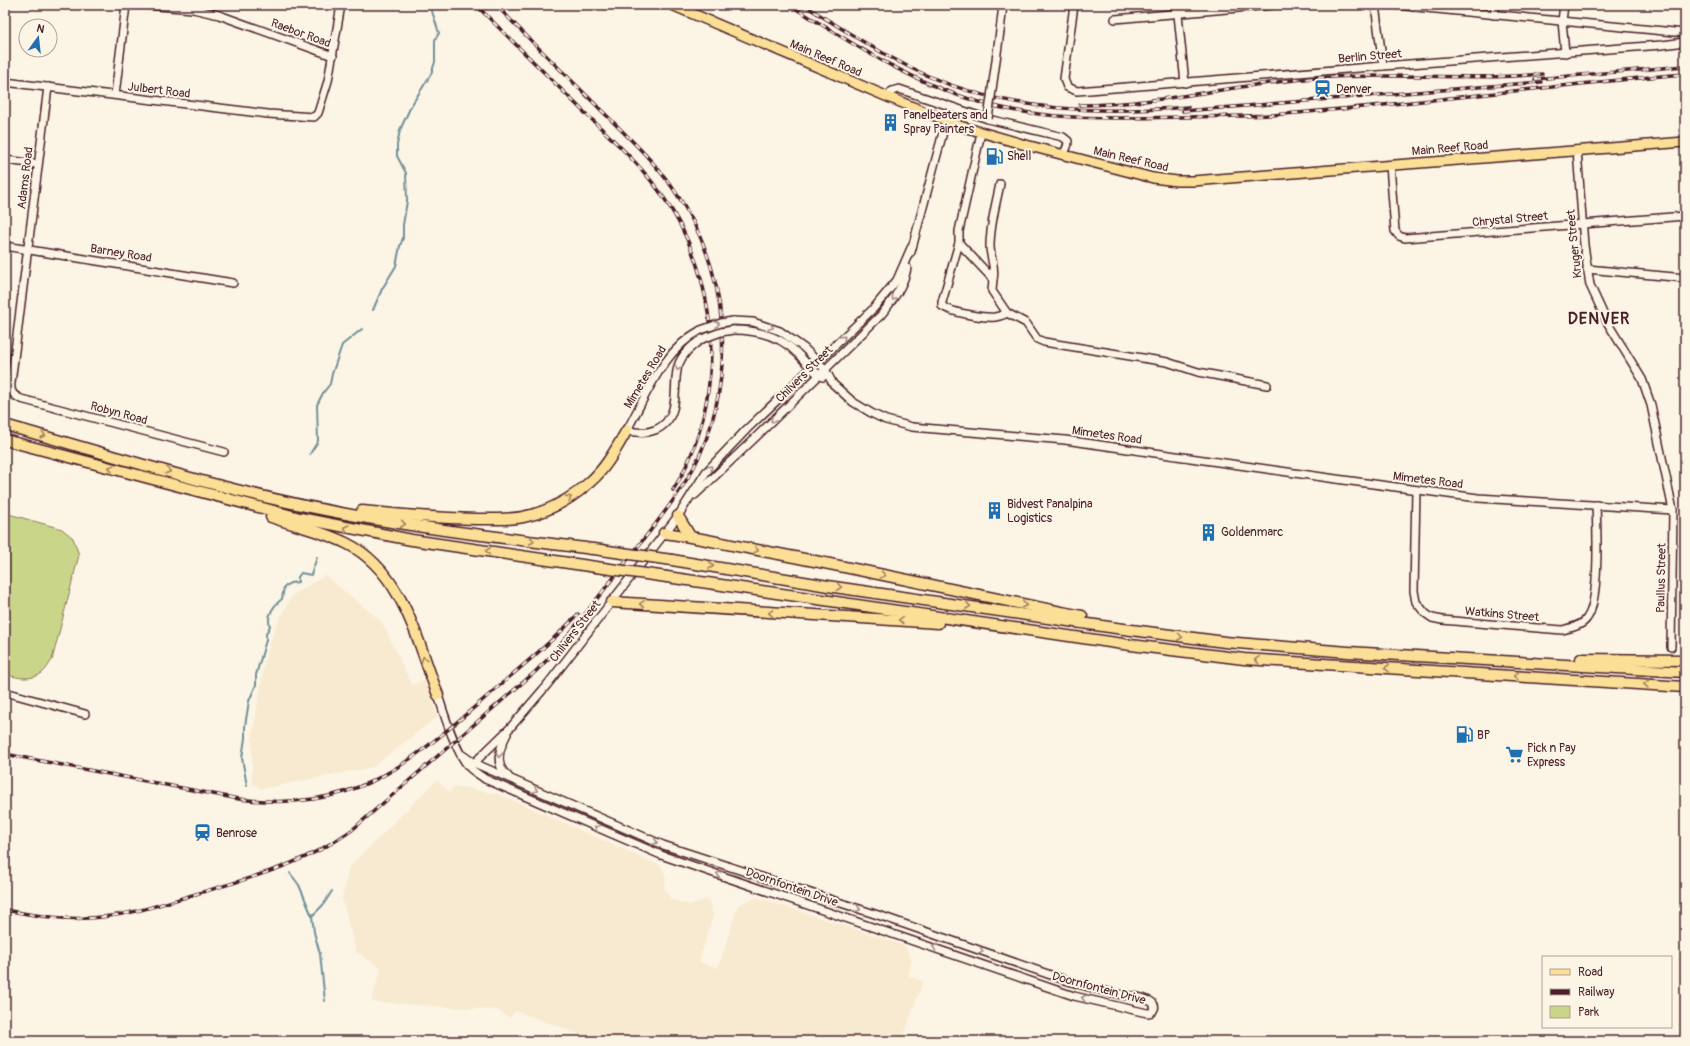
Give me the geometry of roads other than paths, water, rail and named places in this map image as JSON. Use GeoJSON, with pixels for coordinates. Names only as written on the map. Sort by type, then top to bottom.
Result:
{"type":"FeatureCollection","features":[{"type":"Feature","properties":{"kind":"highway"},"geometry":{"type":"LineString","coordinates":[[5,425],[201,480],[353,516],[408,525],[672,560],[842,588],[1164,635],[1278,647],[1685,672]]}},
{"type":"Feature","properties":{"kind":"highway"},"geometry":{"type":"LineString","coordinates":[[201,480],[347,509],[459,519],[523,517],[557,505],[576,494],[591,482],[604,467],[626,430]]}},
{"type":"Feature","properties":{"kind":"highway"},"geometry":{"type":"LineString","coordinates":[[5,440],[203,493],[354,530],[412,540],[996,626],[1166,650],[1244,659],[1685,687]]}},
{"type":"Feature","properties":{"kind":"highway"},"geometry":{"type":"LineString","coordinates":[[203,493],[331,536],[347,544],[370,560],[391,584],[404,605],[438,695]]}},
{"type":"Feature","properties":{"kind":"highway"},"geometry":{"type":"LineString","coordinates":[[678,516],[690,536]]}},
{"type":"Feature","properties":{"kind":"highway"},"geometry":{"type":"LineString","coordinates":[[664,533],[690,536],[714,542],[827,563],[1164,635]]}},
{"type":"Feature","properties":{"kind":"highway"},"geometry":{"type":"LineString","coordinates":[[612,602],[996,626]]}},
{"type":"Feature","properties":{"kind":"highway"},"geometry":{"type":"LineString","coordinates":[[1468,658],[1685,660]]}},
{"type":"Feature","properties":{"kind":"main road","name":"Main Reef Road"},"geometry":{"type":"LineString","coordinates":[[672,5],[946,121],[981,133],[1153,178],[1182,182],[1685,142]]}},
{"type":"Feature","properties":{"kind":"street"},"geometry":{"type":"LineString","coordinates":[[115,95],[126,5]]}},
{"type":"Feature","properties":{"kind":"street","name":"Raebor Road"},"geometry":{"type":"LineString","coordinates":[[146,5],[193,10],[219,15],[333,56]]}},
{"type":"Feature","properties":{"kind":"street"},"geometry":{"type":"LineString","coordinates":[[337,5],[338,18]]}},
{"type":"Feature","properties":{"kind":"street"},"geometry":{"type":"LineString","coordinates":[[333,56],[341,5]]}},
{"type":"Feature","properties":{"kind":"street"},"geometry":{"type":"LineString","coordinates":[[988,119],[1003,5]]}},
{"type":"Feature","properties":{"kind":"street","name":"Berlin Street"},"geometry":{"type":"LineString","coordinates":[[1074,5],[1064,79],[1065,84],[1070,88],[1081,91],[1383,66],[1565,53],[1685,42]]}},
{"type":"Feature","properties":{"kind":"street"},"geometry":{"type":"LineString","coordinates":[[1177,5],[1185,83]]}},
{"type":"Feature","properties":{"kind":"street"},"geometry":{"type":"LineString","coordinates":[[1115,18],[1272,5]]}},
{"type":"Feature","properties":{"kind":"street"},"geometry":{"type":"LineString","coordinates":[[1375,5],[1383,66]]}},
{"type":"Feature","properties":{"kind":"street"},"geometry":{"type":"LineString","coordinates":[[1395,5],[1438,7],[1494,15],[1685,33]]}},
{"type":"Feature","properties":{"kind":"street"},"geometry":{"type":"LineString","coordinates":[[1494,15],[1495,5]]}},
{"type":"Feature","properties":{"kind":"street"},"geometry":{"type":"LineString","coordinates":[[1564,5],[1562,21],[1565,53]]}},
{"type":"Feature","properties":{"kind":"street","name":"Julbert Road"},"geometry":{"type":"LineString","coordinates":[[5,82],[308,118],[316,116],[323,97],[333,56]]}},
{"type":"Feature","properties":{"kind":"street","name":"Adams Road"},"geometry":{"type":"LineString","coordinates":[[11,391],[10,383],[48,87]]}},
{"type":"Feature","properties":{"kind":"street"},"geometry":{"type":"LineString","coordinates":[[888,97],[892,90],[899,89],[988,119],[1063,137],[1068,141],[1068,144],[1062,154]]}},
{"type":"Feature","properties":{"kind":"street","name":"Chilvers Street"},"geometry":{"type":"LineString","coordinates":[[689,500],[881,315],[892,300],[905,278],[911,248],[946,121]]}},
{"type":"Feature","properties":{"kind":"street"},"geometry":{"type":"LineString","coordinates":[[981,133],[959,230],[958,244],[942,306],[949,310],[982,316],[996,317],[1007,313]]}},
{"type":"Feature","properties":{"kind":"street","name":"Kruger Street"},"geometry":{"type":"LineString","coordinates":[[1577,150],[1582,224],[1587,269],[1593,293],[1607,322],[1635,365],[1646,388],[1654,418],[1673,510]]}},
{"type":"Feature","properties":{"kind":"street"},"geometry":{"type":"LineString","coordinates":[[5,160],[37,164]]}},
{"type":"Feature","properties":{"kind":"street","name":"Chrystal Street"},"geometry":{"type":"LineString","coordinates":[[1390,165],[1395,231],[1399,236],[1409,238],[1685,216]]}},
{"type":"Feature","properties":{"kind":"street"},"geometry":{"type":"LineString","coordinates":[[1000,184],[990,241],[995,270],[992,291],[1007,313],[1026,323],[1036,338],[1041,342],[1167,362],[1202,373],[1267,385]]}},
{"type":"Feature","properties":{"kind":"street"},"geometry":{"type":"LineString","coordinates":[[958,244],[993,279]]}},
{"type":"Feature","properties":{"kind":"street","name":"Barney Road"},"geometry":{"type":"LineString","coordinates":[[5,246],[233,283]]}},
{"type":"Feature","properties":{"kind":"street","name":"Chilvers Street"},"geometry":{"type":"LineString","coordinates":[[472,765],[510,728],[547,685],[678,516],[706,472],[722,454],[874,308],[890,290],[900,274],[911,248]]}},
{"type":"Feature","properties":{"kind":"street"},"geometry":{"type":"LineString","coordinates":[[1587,269],[1685,278]]}},
{"type":"Feature","properties":{"kind":"street","name":"Mimetes Road"},"geometry":{"type":"LineString","coordinates":[[626,430],[670,355],[682,341],[701,330],[721,323],[733,321],[753,322],[780,331],[798,342],[825,370],[833,384],[853,402],[872,414],[893,422],[912,426],[1065,440],[1495,500],[1673,510]]}},
{"type":"Feature","properties":{"kind":"street"},"geometry":{"type":"LineString","coordinates":[[626,430],[640,434],[647,433],[660,428],[666,422],[673,409],[679,365],[689,349],[702,339],[721,332],[734,330],[755,331],[773,337],[796,352],[819,375],[833,384]]}},
{"type":"Feature","properties":{"kind":"street","name":"Robyn Road"},"geometry":{"type":"LineString","coordinates":[[11,391],[14,395],[21,399],[224,452]]}},
{"type":"Feature","properties":{"kind":"street","name":"Watkins Street"},"geometry":{"type":"LineString","coordinates":[[1416,490],[1414,591],[1416,602],[1425,613],[1432,618],[1463,622],[1562,630],[1573,627],[1586,619],[1594,602],[1596,505]]}},
{"type":"Feature","properties":{"kind":"street","name":"Paullus Street"},"geometry":{"type":"LineString","coordinates":[[1671,647],[1673,510]]}},
{"type":"Feature","properties":{"kind":"street"},"geometry":{"type":"LineString","coordinates":[[5,692],[85,714]]}},
{"type":"Feature","properties":{"kind":"street"},"geometry":{"type":"LineString","coordinates":[[438,695],[461,754],[472,765]]}},
{"type":"Feature","properties":{"kind":"street"},"geometry":{"type":"LineString","coordinates":[[510,728],[500,747],[499,760],[505,774],[512,780]]}},
{"type":"Feature","properties":{"kind":"street","name":"Doornfontein Drive"},"geometry":{"type":"LineString","coordinates":[[472,765],[512,780],[663,845],[1065,980],[1116,993],[1140,997],[1152,1002],[1154,1010],[1147,1013],[1074,996],[661,855],[485,779],[472,765]]}},
{"type":"Feature","properties":{"kind":"waterway"},"geometry":{"type":"LineString","coordinates":[[373,310],[382,289],[396,266],[403,238],[403,225],[407,201],[406,173],[397,156],[397,145],[400,130],[411,106],[431,74],[435,62],[435,40],[439,33],[430,5]]}},
{"type":"Feature","properties":{"kind":"waterway"},"geometry":{"type":"LineString","coordinates":[[310,454],[318,441],[317,405],[323,393],[330,384],[342,345],[362,329]]}},
{"type":"Feature","properties":{"kind":"waterway"},"geometry":{"type":"LineString","coordinates":[[247,786],[242,758],[245,726],[249,701],[256,685],[256,675],[266,640],[266,634],[270,626],[269,618],[276,604],[282,599],[284,587],[290,583],[298,582],[298,577],[301,573],[311,575],[317,557]]}},
{"type":"Feature","properties":{"kind":"waterway"},"geometry":{"type":"LineString","coordinates":[[290,873],[299,885],[312,916],[314,932],[320,954],[325,1001]]}},
{"type":"Feature","properties":{"kind":"waterway"},"geometry":{"type":"LineString","coordinates":[[312,916],[323,905],[332,891]]}},
{"type":"Feature","properties":{"kind":"railway"},"geometry":{"type":"LineString","coordinates":[[476,5],[635,162],[662,195],[675,215],[694,257],[707,303],[710,326],[710,373],[706,403],[699,434],[688,463],[673,490]]}},
{"type":"Feature","properties":{"kind":"railway"},"geometry":{"type":"LineString","coordinates":[[5,910],[65,918],[114,916],[138,911],[257,876],[296,861],[334,842],[352,830],[535,672],[551,656],[673,501],[694,467],[708,433],[718,397],[722,361],[722,324],[716,288],[706,252],[691,219],[672,187],[656,167],[496,5]]}},
{"type":"Feature","properties":{"kind":"railway"},"geometry":{"type":"LineString","coordinates":[[790,5],[858,47],[905,73],[929,84],[979,102],[1029,113],[1054,116],[1131,118],[1271,115],[1334,110],[1585,83],[1685,74]]}},
{"type":"Feature","properties":{"kind":"railway"},"geometry":{"type":"LineString","coordinates":[[804,5],[864,42],[928,76],[959,88],[991,97],[1056,108],[1089,110],[1188,107]]}},
{"type":"Feature","properties":{"kind":"railway"},"geometry":{"type":"LineString","coordinates":[[1535,79],[1685,66]]}},
{"type":"Feature","properties":{"kind":"railway"},"geometry":{"type":"LineString","coordinates":[[1080,105],[1139,102],[1285,81],[1343,76],[1485,77],[1542,74]]}},
{"type":"Feature","properties":{"kind":"railway"},"geometry":{"type":"LineString","coordinates":[[1183,111],[1541,82]]}},
{"type":"Feature","properties":{"kind":"railway"},"geometry":{"type":"LineString","coordinates":[[5,754],[239,799],[281,801],[317,798],[349,791],[378,778],[406,762],[433,742],[547,645],[578,614]]}},
{"type":"Feature","properties":{"kind":"place","name":"Denver"},"geometry":{"type":"Point","coordinates":[1323,89]}},
{"type":"Feature","properties":{"kind":"place","name":"Panelbeaters and Spray Painters"},"geometry":{"type":"Point","coordinates":[890,122]}},
{"type":"Feature","properties":{"kind":"place","name":"Shell"},"geometry":{"type":"Point","coordinates":[994,156]}},
{"type":"Feature","properties":{"kind":"place","name":"Bidvest Panalpina Logistics"},"geometry":{"type":"Point","coordinates":[994,511]}},
{"type":"Feature","properties":{"kind":"place","name":"Goldenmarc"},"geometry":{"type":"Point","coordinates":[1208,532]}},
{"type":"Feature","properties":{"kind":"place","name":"BP"},"geometry":{"type":"Point","coordinates":[1464,735]}},
{"type":"Feature","properties":{"kind":"place","name":"Pick n Pay Express"},"geometry":{"type":"Point","coordinates":[1514,755]}},
{"type":"Feature","properties":{"kind":"place","name":"Benrose"},"geometry":{"type":"Point","coordinates":[203,833]}},
{"type":"Feature","properties":{"kind":"district","name":"DENVER"},"geometry":{"type":"Point","coordinates":[1599,318]}}]}
